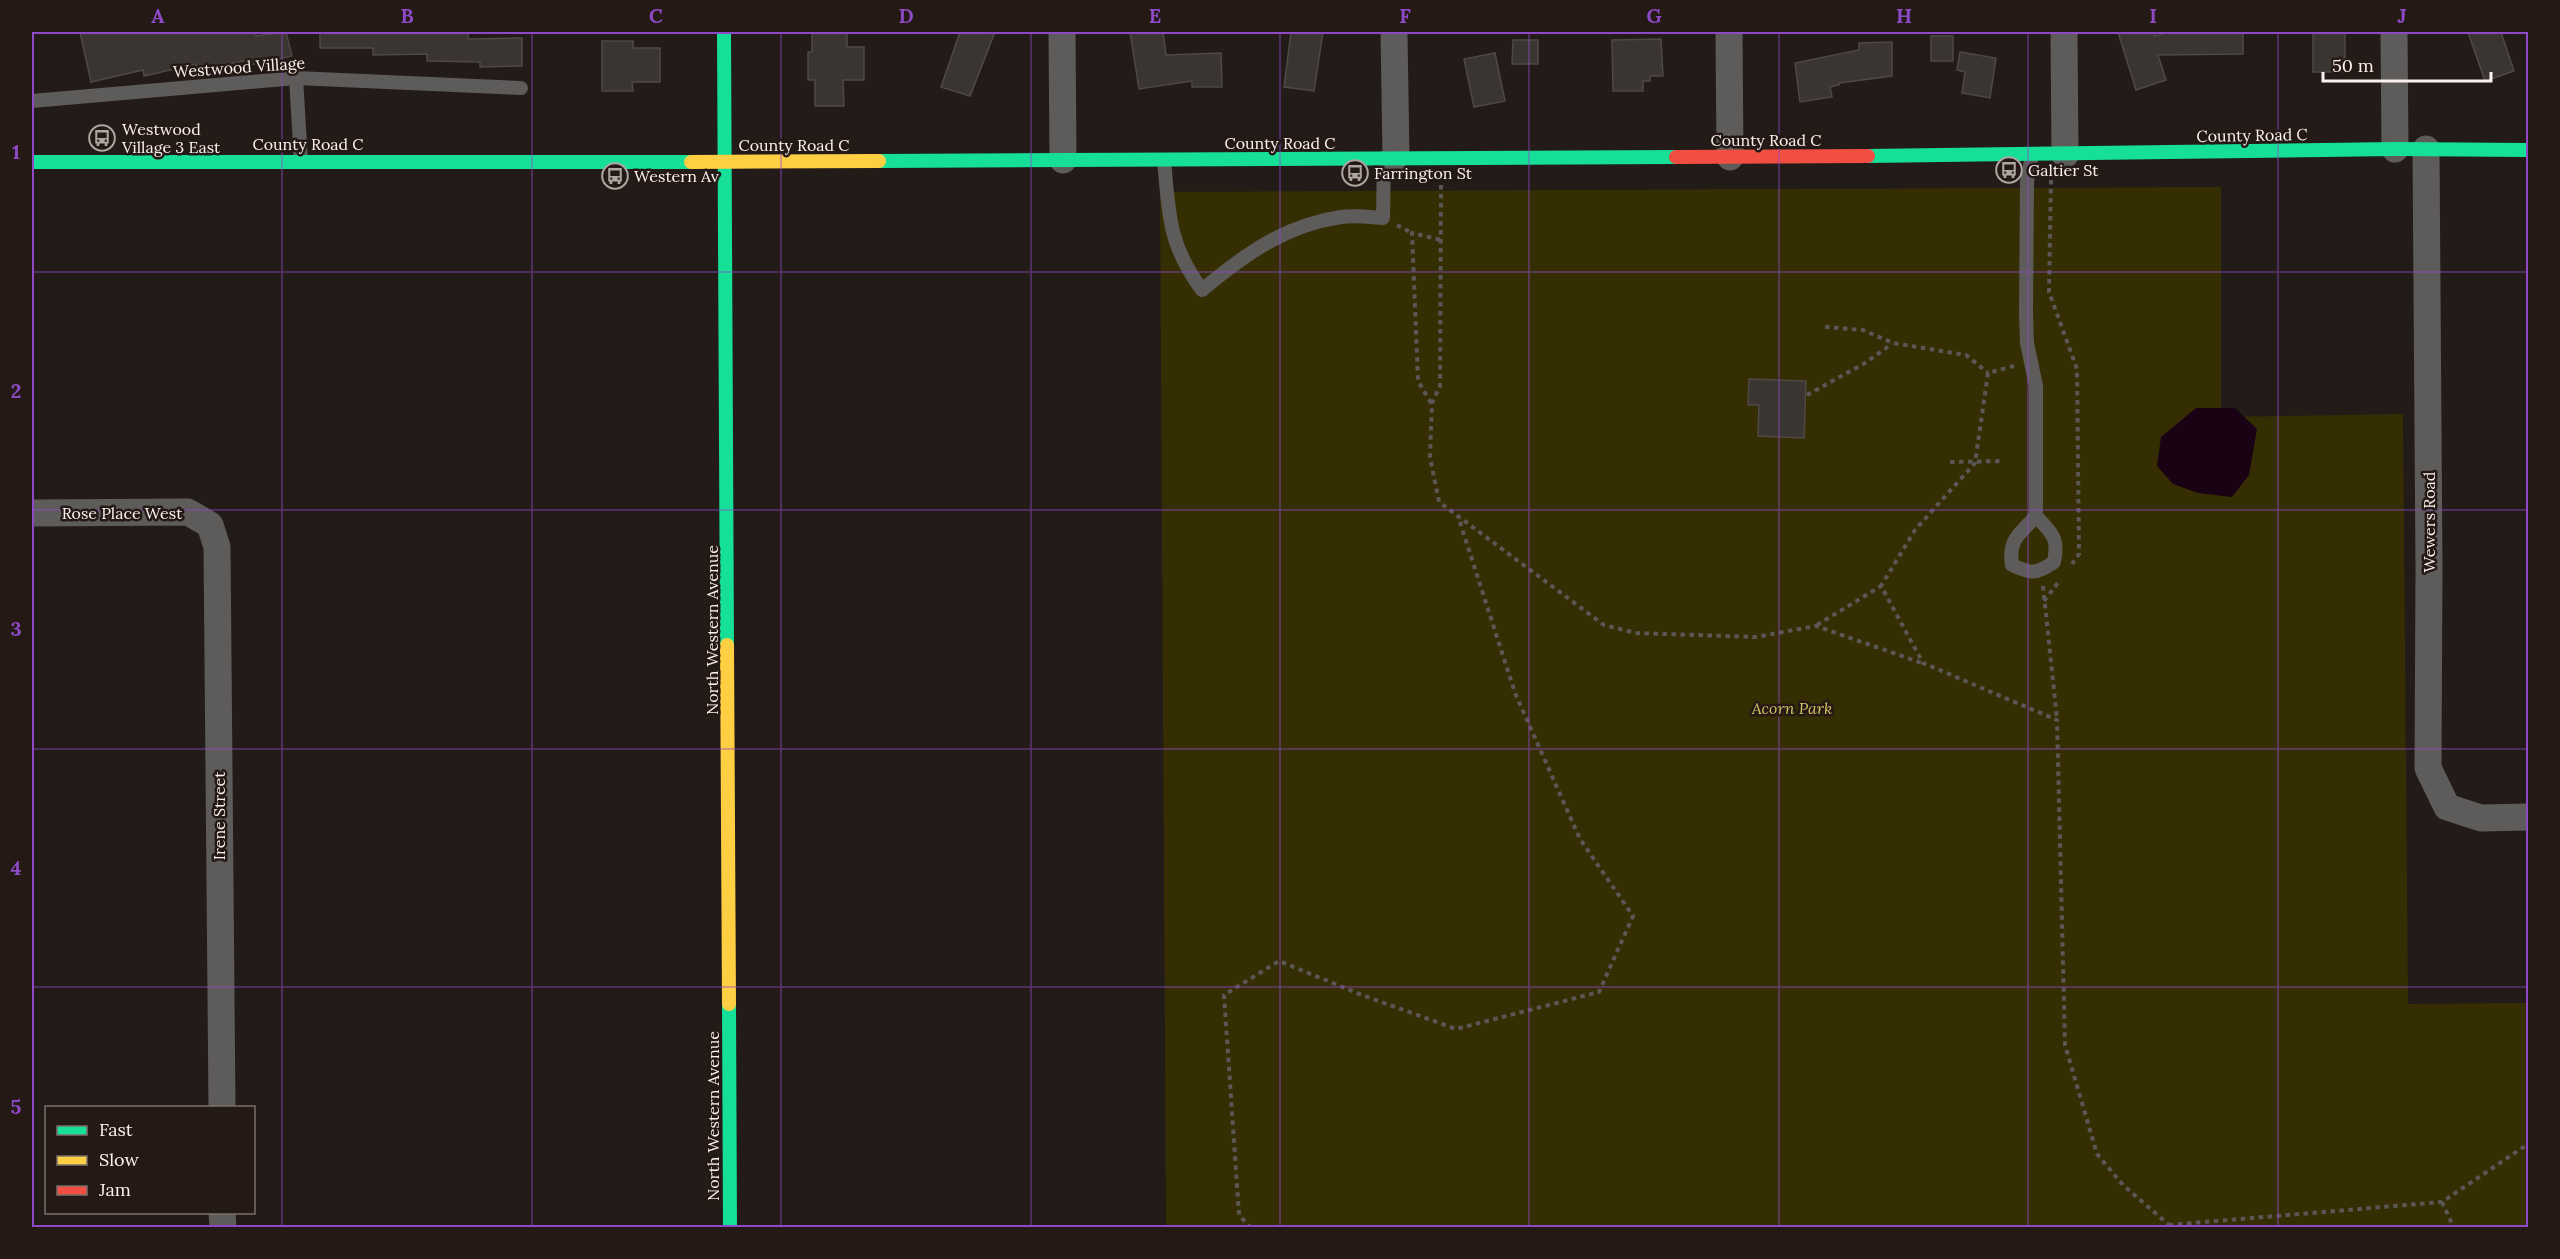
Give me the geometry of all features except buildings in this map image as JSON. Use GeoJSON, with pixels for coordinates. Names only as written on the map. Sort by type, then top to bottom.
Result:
{"type":"FeatureCollection","features":[{"type":"Feature","properties":{"kind":"main road","name":"North Western Avenue"},"geometry":{"type":"LineString","coordinates":[[724,32],[730,1227]]}},
{"type":"Feature","properties":{"kind":"main road","name":"County Road C"},"geometry":{"type":"LineString","coordinates":[[32,162],[301,160],[726,162],[2032,155],[2058,166],[2395,149],[2529,150]]}},
{"type":"Feature","properties":{"kind":"street"},"geometry":{"type":"LineString","coordinates":[[1062,32],[1063,160]]}},
{"type":"Feature","properties":{"kind":"street"},"geometry":{"type":"LineString","coordinates":[[1390,158],[1394,32]]}},
{"type":"Feature","properties":{"kind":"street"},"geometry":{"type":"LineString","coordinates":[[1730,32],[1730,157]]}},
{"type":"Feature","properties":{"kind":"street"},"geometry":{"type":"LineString","coordinates":[[2058,166],[2064,32]]}},
{"type":"Feature","properties":{"kind":"street"},"geometry":{"type":"LineString","coordinates":[[2394,32],[2395,149]]}},
{"type":"Feature","properties":{"kind":"street","name":"Wewers Road"},"geometry":{"type":"LineString","coordinates":[[2426,149],[2428,768],[2447,807],[2481,818],[2529,817]]}},
{"type":"Feature","properties":{"kind":"street","name":"Rose Place West"},"geometry":{"type":"LineString","coordinates":[[32,513],[188,512],[210,525]]}},
{"type":"Feature","properties":{"kind":"street","name":"Irene Street"},"geometry":{"type":"LineString","coordinates":[[210,525],[217,547],[222,1106]]}},
{"type":"Feature","properties":{"kind":"lane"},"geometry":{"type":"LineString","coordinates":[[296,78],[301,160]]}},
{"type":"Feature","properties":{"kind":"lane","name":"Westwood Village"},"geometry":{"type":"LineString","coordinates":[[32,101],[296,78],[521,88]]}},
{"type":"Feature","properties":{"kind":"lane"},"geometry":{"type":"LineString","coordinates":[[2032,155],[2027,182],[2026,303],[2028,343],[2036,386],[2036,516],[2051,533],[2057,546],[2054,562],[2041,571],[2026,572],[2012,565],[2010,551],[2014,538],[2036,516]]}},
{"type":"Feature","properties":{"kind":"lane"},"geometry":{"type":"LineString","coordinates":[[1164,160],[1169,217],[1178,251],[1202,290],[1244,255],[1278,236],[1314,223],[1343,216],[1383,218],[1390,158]]}},
{"type":"Feature","properties":{"kind":"path"},"geometry":{"type":"LineString","coordinates":[[2044,601],[2079,554],[2077,369],[2049,292],[2058,166]]}},
{"type":"Feature","properties":{"kind":"path"},"geometry":{"type":"LineString","coordinates":[[1441,185],[1440,386],[1432,403],[1430,458],[1439,502],[1604,625],[1636,633],[1756,637],[1816,626],[1881,586],[1915,530],[1975,463],[1989,373]]}},
{"type":"Feature","properties":{"kind":"path"},"geometry":{"type":"LineString","coordinates":[[1432,403],[1418,381],[1412,233],[1441,240]]}},
{"type":"Feature","properties":{"kind":"path"},"geometry":{"type":"LineString","coordinates":[[1825,327],[1863,330],[1893,343],[1966,355],[1989,373]]}},
{"type":"Feature","properties":{"kind":"path"},"geometry":{"type":"LineString","coordinates":[[1807,395],[1865,363],[1893,343]]}},
{"type":"Feature","properties":{"kind":"path"},"geometry":{"type":"LineString","coordinates":[[1989,373],[2031,361]]}},
{"type":"Feature","properties":{"kind":"path"},"geometry":{"type":"LineString","coordinates":[[1950,462],[2002,461]]}},
{"type":"Feature","properties":{"kind":"path"},"geometry":{"type":"LineString","coordinates":[[1251,1227],[1239,1215],[1224,995],[1279,961],[1362,995],[1456,1029],[1599,992],[1633,915],[1580,839],[1515,693],[1458,516]]}},
{"type":"Feature","properties":{"kind":"path"},"geometry":{"type":"LineString","coordinates":[[2041,571],[2057,720],[2065,1044],[2097,1154],[2124,1185],[2169,1226],[2442,1202],[2529,1144]]}},
{"type":"Feature","properties":{"kind":"path"},"geometry":{"type":"LineString","coordinates":[[1881,586],[1923,663]]}},
{"type":"Feature","properties":{"kind":"path"},"geometry":{"type":"LineString","coordinates":[[1816,626],[1923,663],[2057,720]]}},
{"type":"Feature","properties":{"kind":"path"},"geometry":{"type":"LineString","coordinates":[[2442,1202],[2454,1227]]}},
{"type":"Feature","properties":{"kind":"green space","name":"Acorn Park"},"geometry":{"type":"Polygon","coordinates":[[[2221,187],[2221,417],[2403,414],[2408,1004],[2528,1003],[2528,1227],[1166,1227],[1160,192],[2221,187]]]}},
{"type":"Feature","properties":{"kind":"shaded area"},"geometry":{"type":"Polygon","coordinates":[[[2196,408],[2235,408],[2257,429],[2249,475],[2232,497],[2198,493],[2173,484],[2157,466],[2161,437],[2196,408]]]}},
{"type":"Feature","properties":{"kind":"traffic: fast"},"geometry":{"type":"LineString","coordinates":[[724,32],[727,645]]}},
{"type":"Feature","properties":{"kind":"traffic: fast"},"geometry":{"type":"LineString","coordinates":[[1868,156],[2395,149],[2528,150]]}},
{"type":"Feature","properties":{"kind":"traffic: fast"},"geometry":{"type":"LineString","coordinates":[[879,161],[1676,157]]}},
{"type":"Feature","properties":{"kind":"traffic: fast"},"geometry":{"type":"LineString","coordinates":[[32,162],[691,162]]}},
{"type":"Feature","properties":{"kind":"traffic: fast"},"geometry":{"type":"LineString","coordinates":[[729,1004],[730,1228]]}},
{"type":"Feature","properties":{"kind":"traffic: slow"},"geometry":{"type":"LineString","coordinates":[[691,162],[879,161]]}},
{"type":"Feature","properties":{"kind":"traffic: slow"},"geometry":{"type":"LineString","coordinates":[[727,645],[729,1004]]}},
{"type":"Feature","properties":{"kind":"traffic: jam"},"geometry":{"type":"LineString","coordinates":[[1676,157],[1868,156]]}},
{"type":"Feature","properties":{"kind":"place","name":"Westwood Village 3 East"},"geometry":{"type":"Point","coordinates":[102,138]}},
{"type":"Feature","properties":{"kind":"place","name":"Galtier St"},"geometry":{"type":"Point","coordinates":[2009,170]}},
{"type":"Feature","properties":{"kind":"place","name":"Farrington St"},"geometry":{"type":"Point","coordinates":[1355,173]}},
{"type":"Feature","properties":{"kind":"place","name":"Western Av"},"geometry":{"type":"Point","coordinates":[615,176]}}]}
